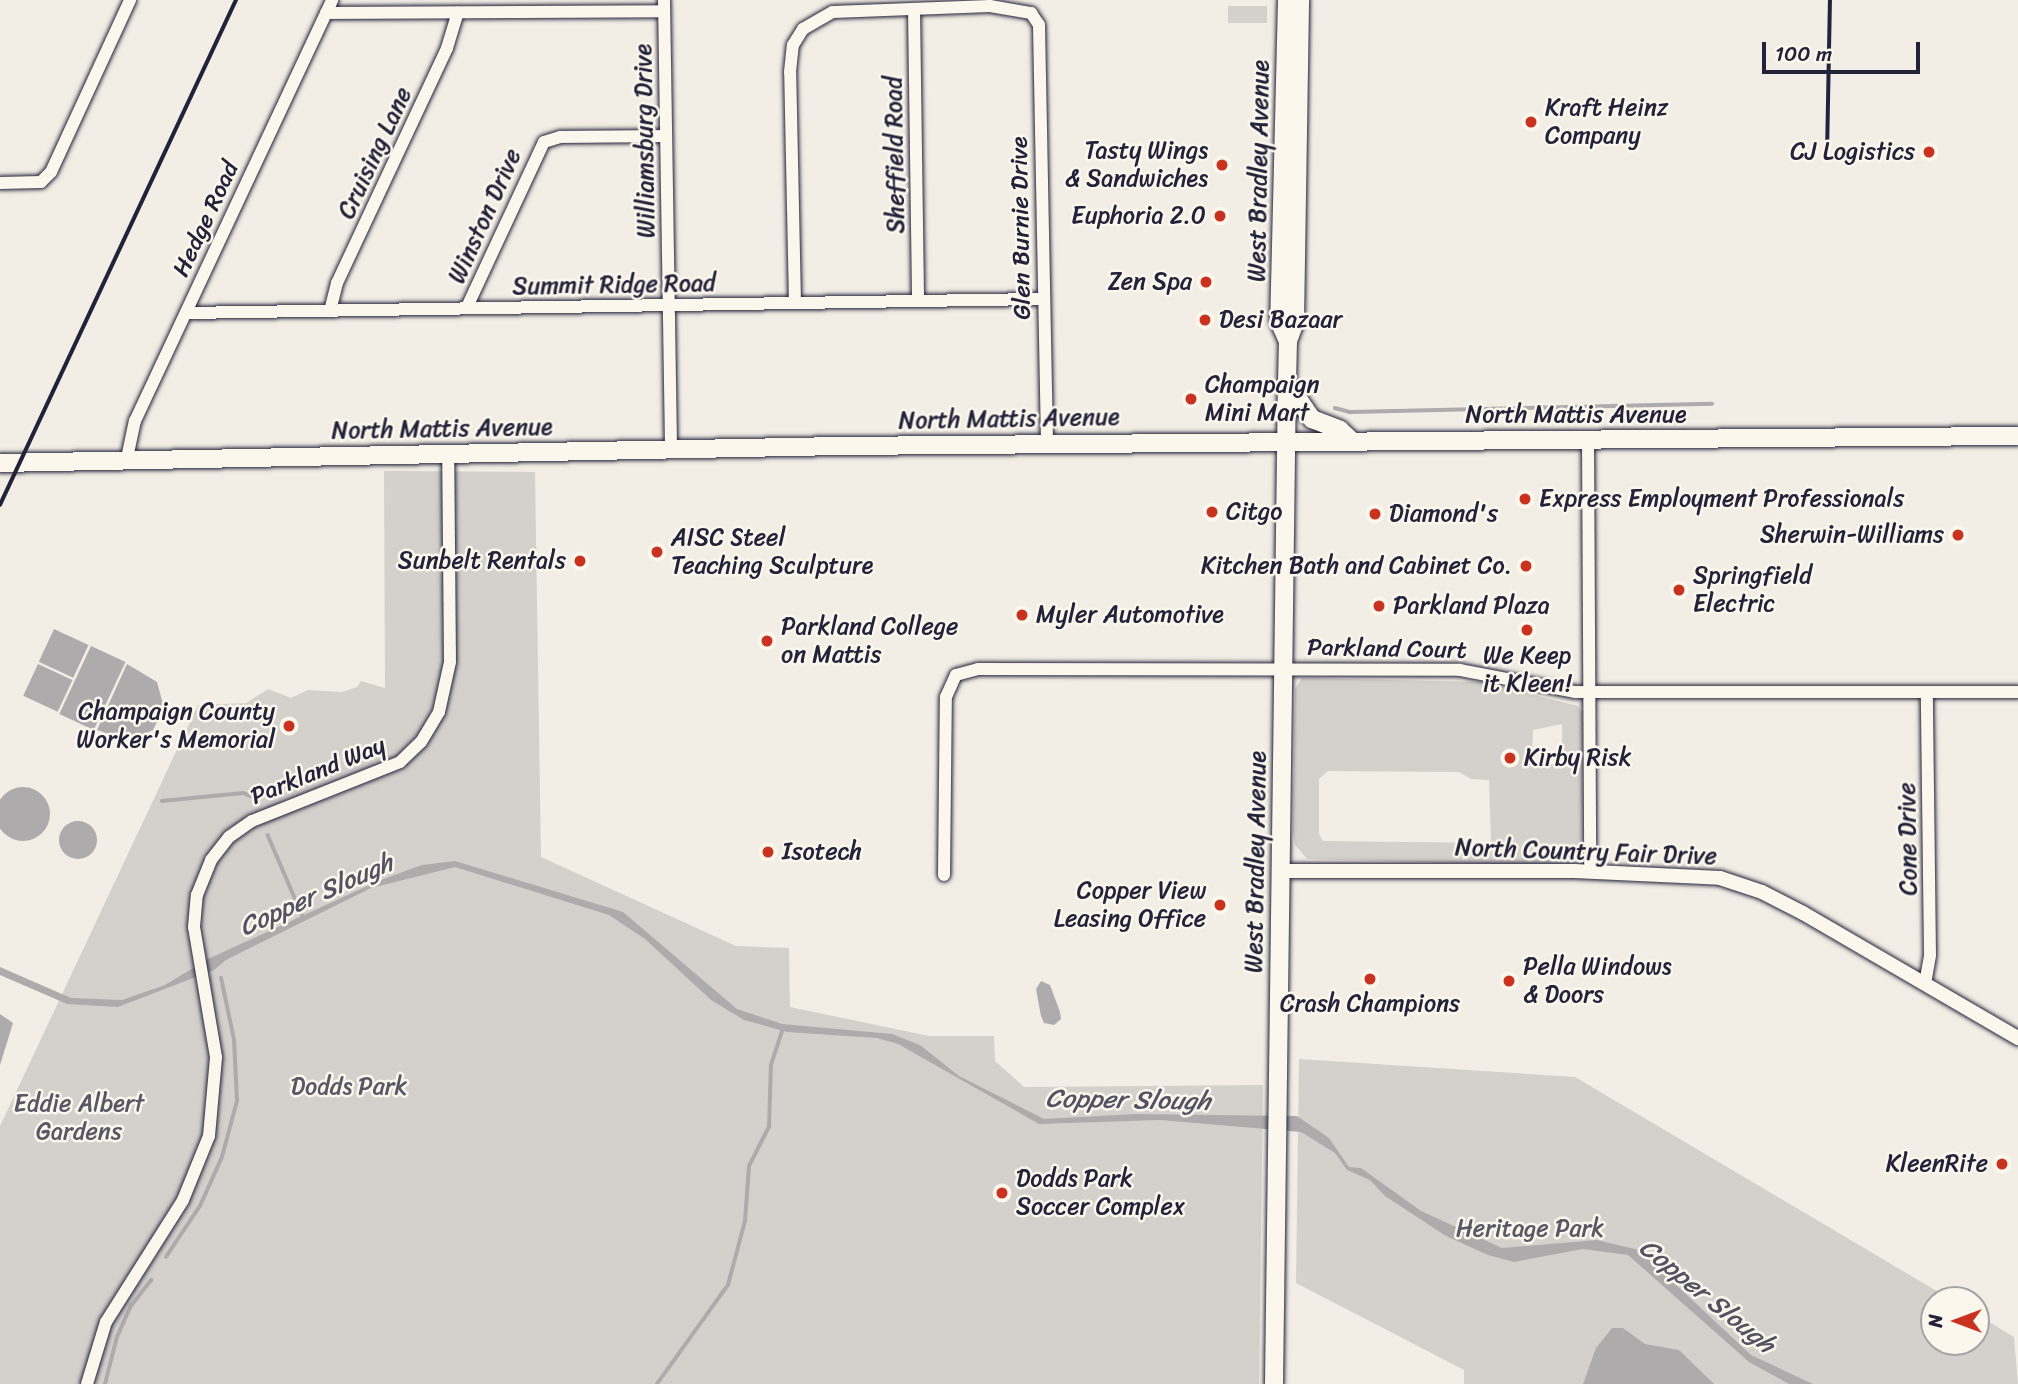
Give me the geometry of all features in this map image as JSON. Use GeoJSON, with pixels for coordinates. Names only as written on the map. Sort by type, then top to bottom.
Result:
{"type":"FeatureCollection","features":[{"type":"Feature","properties":{"kind":"main road","name":"West Bradley Avenue"},"geometry":{"type":"LineString","coordinates":[[1287,0],[1279,321],[1288,341]]}},
{"type":"Feature","properties":{"kind":"main road","name":"West Bradley Avenue"},"geometry":{"type":"LineString","coordinates":[[1274,1384],[1287,382],[1288,341],[1295,322],[1300,0]]}},
{"type":"Feature","properties":{"kind":"main road"},"geometry":{"type":"LineString","coordinates":[[1287,382],[1312,419],[1340,430],[1352,441]]}},
{"type":"Feature","properties":{"kind":"main road","name":"North Mattis Avenue"},"geometry":{"type":"LineString","coordinates":[[0,463],[127,458],[1047,443],[2018,436]]}},
{"type":"Feature","properties":{"kind":"street"},"geometry":{"type":"LineString","coordinates":[[0,183],[41,182],[51,172],[130,0]]}},
{"type":"Feature","properties":{"kind":"street","name":"Hedge Road"},"geometry":{"type":"LineString","coordinates":[[127,458],[135,421],[332,0]]}},
{"type":"Feature","properties":{"kind":"street"},"geometry":{"type":"LineString","coordinates":[[326,13],[458,13],[664,5]]}},
{"type":"Feature","properties":{"kind":"street","name":"Williamsburg Drive"},"geometry":{"type":"LineString","coordinates":[[664,5],[671,449]]}},
{"type":"Feature","properties":{"kind":"street","name":"Glen Burnie Drive"},"geometry":{"type":"LineString","coordinates":[[914,9],[990,6],[1033,15],[1039,25],[1047,443]]}},
{"type":"Feature","properties":{"kind":"street"},"geometry":{"type":"LineString","coordinates":[[794,303],[790,72],[799,34],[812,20],[833,12],[914,9]]}},
{"type":"Feature","properties":{"kind":"street","name":"Sheffield Road"},"geometry":{"type":"LineString","coordinates":[[914,9],[919,301]]}},
{"type":"Feature","properties":{"kind":"street","name":"Cruising Lane"},"geometry":{"type":"LineString","coordinates":[[330,311],[337,283],[447,48],[458,13]]}},
{"type":"Feature","properties":{"kind":"street","name":"Winston Drive"},"geometry":{"type":"LineString","coordinates":[[467,307],[544,142],[559,137],[666,136]]}},
{"type":"Feature","properties":{"kind":"street","name":"Summit Ridge Road"},"geometry":{"type":"LineString","coordinates":[[186,313],[1043,299]]}},
{"type":"Feature","properties":{"kind":"street"},"geometry":{"type":"LineString","coordinates":[[1588,439],[1590,872]]}},
{"type":"Feature","properties":{"kind":"street","name":"Parkland Way"},"geometry":{"type":"LineString","coordinates":[[87,1384],[106,1322],[183,1200],[209,1136],[216,1057],[194,927],[197,895],[211,860],[229,837],[259,817],[400,762],[421,742],[439,712],[450,662],[447,453]]}},
{"type":"Feature","properties":{"kind":"street","name":"Parkland Court"},"geometry":{"type":"LineString","coordinates":[[944,875],[946,697],[956,675],[978,669],[1283,668],[1472,671],[1540,688],[1589,693],[2018,692]]}},
{"type":"Feature","properties":{"kind":"street","name":"Cone Drive"},"geometry":{"type":"LineString","coordinates":[[1925,984],[1930,955],[1927,692]]}},
{"type":"Feature","properties":{"kind":"street","name":"North Country Fair Drive"},"geometry":{"type":"LineString","coordinates":[[1280,871],[1694,874],[1744,884],[2018,1038]]}},
{"type":"Feature","properties":{"kind":"green space"},"geometry":{"type":"Polygon","coordinates":[[[1228,6],[1267,6],[1267,23],[1228,23],[1228,6]]]}},
{"type":"Feature","properties":{"kind":"green space"},"geometry":{"type":"Polygon","coordinates":[[[1104,173],[1129,174],[1128,190],[1103,189],[1104,173]]]}},
{"type":"Feature","properties":{"kind":"green space","name":"Dodds Park"},"geometry":{"type":"Polygon","coordinates":[[[384,471],[535,472],[541,857],[736,946],[789,948],[790,1007],[929,1036],[994,1036],[995,1061],[1024,1087],[1263,1085],[1259,1384],[0,1384],[0,1126],[198,705],[246,703],[268,689],[291,698],[308,690],[342,692],[357,687],[361,681],[385,688],[384,471]]]}},
{"type":"Feature","properties":{"kind":"green space"},"geometry":{"type":"Polygon","coordinates":[[[1302,678],[1482,682],[1578,706],[1583,714],[1582,856],[1570,866],[1307,859],[1295,845],[1293,831],[1295,689],[1302,678]],[[1562,724],[1533,730],[1532,764],[1562,764],[1562,724]],[[1328,771],[1319,779],[1319,834],[1323,841],[1491,843],[1489,780],[1471,779],[1459,772],[1328,771]]]}},
{"type":"Feature","properties":{"kind":"green space","name":"Heritage Park"},"geometry":{"type":"Polygon","coordinates":[[[1299,1059],[1575,1077],[1928,1286],[1920,1286],[1920,1356],[1990,1356],[1990,1322],[2014,1337],[2018,1384],[1464,1384],[1464,1370],[1296,1283],[1299,1059]]]}},
{"type":"Feature","properties":{"kind":"shaded area"},"geometry":{"type":"Polygon","coordinates":[[[54,629],[88,645],[73,678],[39,662],[54,629]]]}},
{"type":"Feature","properties":{"kind":"shaded area"},"geometry":{"type":"Polygon","coordinates":[[[91,646],[125,662],[94,730],[59,714],[91,646]]]}},
{"type":"Feature","properties":{"kind":"shaded area"},"geometry":{"type":"Polygon","coordinates":[[[38,664],[72,680],[58,712],[23,696],[38,664]]]}},
{"type":"Feature","properties":{"kind":"shaded area"},"geometry":{"type":"Polygon","coordinates":[[[127,664],[157,682],[164,708],[153,730],[130,741],[97,730],[127,664]]]}},
{"type":"Feature","properties":{"kind":"shaded area"},"geometry":{"type":"Polygon","coordinates":[[[23,787],[42,795],[50,814],[42,833],[23,841],[4,833],[-4,814],[4,795],[23,787]]]}},
{"type":"Feature","properties":{"kind":"shaded area"},"geometry":{"type":"Polygon","coordinates":[[[78,821],[92,826],[97,840],[92,854],[78,859],[64,854],[59,840],[64,826],[78,821]]]}},
{"type":"Feature","properties":{"kind":"shaded area"},"geometry":{"type":"Polygon","coordinates":[[[455,861],[623,912],[737,1009],[782,1024],[892,1034],[920,1045],[959,1076],[1044,1119],[1136,1114],[1297,1116],[1329,1138],[1349,1167],[1361,1168],[1421,1211],[1502,1248],[1597,1240],[1639,1250],[1751,1355],[1813,1384],[1789,1384],[1749,1362],[1628,1255],[1583,1249],[1514,1262],[1488,1255],[1446,1236],[1385,1196],[1370,1180],[1347,1170],[1335,1153],[1301,1132],[1160,1120],[1039,1124],[898,1044],[877,1038],[787,1032],[744,1020],[711,1000],[645,939],[609,915],[455,867],[371,888],[226,960],[214,970],[118,1007],[67,1004],[0,975],[0,967],[71,998],[122,1000],[165,985],[208,959],[378,881],[422,865],[455,861]]]}},
{"type":"Feature","properties":{"kind":"shaded area"},"geometry":{"type":"Polygon","coordinates":[[[1041,981],[1050,985],[1060,1012],[1061,1019],[1054,1025],[1044,1023],[1041,1016],[1036,989],[1041,981]]]}},
{"type":"Feature","properties":{"kind":"shaded area"},"geometry":{"type":"Polygon","coordinates":[[[0,1014],[13,1023],[0,1065],[0,1014]]]}},
{"type":"Feature","properties":{"kind":"shaded area"},"geometry":{"type":"Polygon","coordinates":[[[1612,1328],[1623,1328],[1645,1344],[1679,1350],[1714,1384],[1583,1384],[1596,1348],[1612,1328]]]}},
{"type":"Feature","properties":{"kind":"waterway"},"geometry":{"type":"LineString","coordinates":[[1335,408],[1350,412],[1712,404]]}},
{"type":"Feature","properties":{"kind":"waterway"},"geometry":{"type":"LineString","coordinates":[[162,801],[243,793],[251,796]]}},
{"type":"Feature","properties":{"kind":"waterway","name":"Copper Slough"},"geometry":{"type":"LineString","coordinates":[[268,835],[304,919]]}},
{"type":"Feature","properties":{"kind":"waterway"},"geometry":{"type":"LineString","coordinates":[[166,1257],[200,1206],[222,1157],[237,1101],[234,1040],[221,978]]}},
{"type":"Feature","properties":{"kind":"waterway"},"geometry":{"type":"LineString","coordinates":[[657,1384],[728,1285],[745,1221],[749,1166],[769,1127],[771,1065],[783,1028]]}},
{"type":"Feature","properties":{"kind":"waterway"},"geometry":{"type":"LineString","coordinates":[[105,1384],[117,1337],[131,1306],[151,1280]]}},
{"type":"Feature","properties":{"kind":"railway"},"geometry":{"type":"LineString","coordinates":[[0,505],[236,0]]}},
{"type":"Feature","properties":{"kind":"railway"},"geometry":{"type":"LineString","coordinates":[[1827,154],[1830,0]]}},
{"type":"Feature","properties":{"kind":"place","name":"Kraft Heinz Company"},"geometry":{"type":"Point","coordinates":[1531,122]}},
{"type":"Feature","properties":{"kind":"place","name":"CJ Logistics"},"geometry":{"type":"Point","coordinates":[1929,152]}},
{"type":"Feature","properties":{"kind":"place","name":"Tasty Wings & Sandwiches"},"geometry":{"type":"Point","coordinates":[1222,165]}},
{"type":"Feature","properties":{"kind":"place","name":"Euphoria 2.0"},"geometry":{"type":"Point","coordinates":[1220,216]}},
{"type":"Feature","properties":{"kind":"place","name":"Zen Spa"},"geometry":{"type":"Point","coordinates":[1206,282]}},
{"type":"Feature","properties":{"kind":"place","name":"Desi Bazaar"},"geometry":{"type":"Point","coordinates":[1205,320]}},
{"type":"Feature","properties":{"kind":"place","name":"Champaign Mini Mart"},"geometry":{"type":"Point","coordinates":[1191,399]}},
{"type":"Feature","properties":{"kind":"place","name":"Express Employment Professionals"},"geometry":{"type":"Point","coordinates":[1525,499]}},
{"type":"Feature","properties":{"kind":"place","name":"Citgo"},"geometry":{"type":"Point","coordinates":[1212,512]}},
{"type":"Feature","properties":{"kind":"place","name":"Diamond's"},"geometry":{"type":"Point","coordinates":[1375,514]}},
{"type":"Feature","properties":{"kind":"place","name":"Sherwin-Williams"},"geometry":{"type":"Point","coordinates":[1958,535]}},
{"type":"Feature","properties":{"kind":"place","name":"AISC Steel Teaching Sculpture"},"geometry":{"type":"Point","coordinates":[657,552]}},
{"type":"Feature","properties":{"kind":"place","name":"Sunbelt Rentals"},"geometry":{"type":"Point","coordinates":[580,561]}},
{"type":"Feature","properties":{"kind":"place","name":"Kitchen Bath and Cabinet Co."},"geometry":{"type":"Point","coordinates":[1526,566]}},
{"type":"Feature","properties":{"kind":"place","name":"Springfield Electric"},"geometry":{"type":"Point","coordinates":[1679,590]}},
{"type":"Feature","properties":{"kind":"place","name":"Parkland Plaza"},"geometry":{"type":"Point","coordinates":[1379,606]}},
{"type":"Feature","properties":{"kind":"place","name":"Myler Automotive"},"geometry":{"type":"Point","coordinates":[1022,615]}},
{"type":"Feature","properties":{"kind":"place","name":"We Keep it Kleen!"},"geometry":{"type":"Point","coordinates":[1527,630]}},
{"type":"Feature","properties":{"kind":"place","name":"Parkland College on Mattis"},"geometry":{"type":"Point","coordinates":[767,641]}},
{"type":"Feature","properties":{"kind":"place","name":"Champaign County Worker's Memorial"},"geometry":{"type":"Point","coordinates":[289,726]}},
{"type":"Feature","properties":{"kind":"place","name":"Kirby Risk"},"geometry":{"type":"Point","coordinates":[1510,758]}},
{"type":"Feature","properties":{"kind":"place","name":"Isotech"},"geometry":{"type":"Point","coordinates":[768,852]}},
{"type":"Feature","properties":{"kind":"place","name":"Copper View Leasing Office"},"geometry":{"type":"Point","coordinates":[1220,905]}},
{"type":"Feature","properties":{"kind":"place","name":"Crash Champions"},"geometry":{"type":"Point","coordinates":[1370,979]}},
{"type":"Feature","properties":{"kind":"place","name":"Pella Windows & Doors"},"geometry":{"type":"Point","coordinates":[1509,981]}},
{"type":"Feature","properties":{"kind":"place","name":"KleenRite"},"geometry":{"type":"Point","coordinates":[2002,1164]}},
{"type":"Feature","properties":{"kind":"place","name":"Dodds Park Soccer Complex"},"geometry":{"type":"Point","coordinates":[1002,1193]}},
{"type":"Feature","properties":{"kind":"park label","name":"Eddie Albert Gardens"},"geometry":{"type":"Point","coordinates":[79,1118]}}]}
